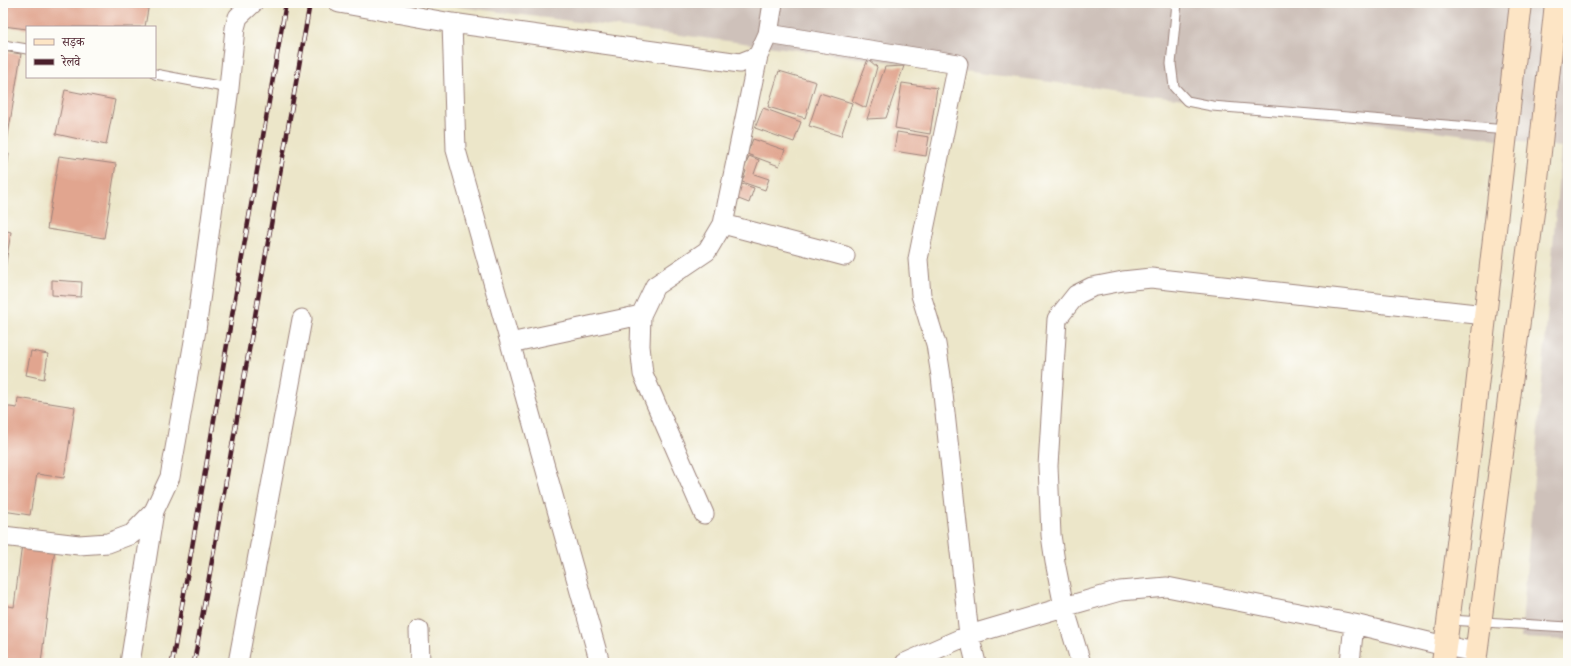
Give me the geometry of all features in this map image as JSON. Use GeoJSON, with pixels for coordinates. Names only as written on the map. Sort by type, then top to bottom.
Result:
{"type":"FeatureCollection","features":[{"type":"Feature","properties":{"kind":"street"},"geometry":{"type":"LineString","coordinates":[[130,663],[154,511],[170,477],[196,330],[229,88],[235,28],[238,17],[253,3]]}},
{"type":"Feature","properties":{"kind":"street"},"geometry":{"type":"LineString","coordinates":[[339,3],[452,23],[740,63],[758,56]]}},
{"type":"Feature","properties":{"kind":"street"},"geometry":{"type":"LineString","coordinates":[[704,514],[643,374],[640,346],[641,315],[655,286],[707,251],[723,224],[758,56],[768,34],[773,3]]}},
{"type":"Feature","properties":{"kind":"street"},"geometry":{"type":"LineString","coordinates":[[1444,655],[1521,3]]}},
{"type":"Feature","properties":{"kind":"street"},"geometry":{"type":"LineString","coordinates":[[905,663],[969,635],[1064,607],[1120,591],[1167,587],[1354,624],[1444,655],[1476,658],[1536,189],[1556,3]]}},
{"type":"Feature","properties":{"kind":"street"},"geometry":{"type":"LineString","coordinates":[[452,23],[456,150],[600,663]]}},
{"type":"Feature","properties":{"kind":"street"},"geometry":{"type":"LineString","coordinates":[[768,34],[958,64],[918,259],[921,295],[936,344],[941,376],[969,635],[976,663]]}},
{"type":"Feature","properties":{"kind":"street"},"geometry":{"type":"LineString","coordinates":[[723,224],[845,256]]}},
{"type":"Feature","properties":{"kind":"street"},"geometry":{"type":"LineString","coordinates":[[1080,663],[1064,607],[1051,535],[1048,466],[1057,319],[1076,295],[1092,287],[1123,280],[1151,278],[1485,315]]}},
{"type":"Feature","properties":{"kind":"street"},"geometry":{"type":"LineString","coordinates":[[510,343],[641,315]]}},
{"type":"Feature","properties":{"kind":"street"},"geometry":{"type":"LineString","coordinates":[[238,663],[302,319]]}},
{"type":"Feature","properties":{"kind":"street"},"geometry":{"type":"LineString","coordinates":[[3,536],[79,545],[108,543],[132,534],[154,511]]}},
{"type":"Feature","properties":{"kind":"street"},"geometry":{"type":"LineString","coordinates":[[1350,663],[1354,624]]}},
{"type":"Feature","properties":{"kind":"street"},"geometry":{"type":"LineString","coordinates":[[419,630],[420,663]]}},
{"type":"Feature","properties":{"kind":"lane"},"geometry":{"type":"LineString","coordinates":[[1177,3],[1171,64],[1174,87],[1187,101],[1212,106],[1507,130]]}},
{"type":"Feature","properties":{"kind":"lane"},"geometry":{"type":"LineString","coordinates":[[3,44],[26,49]]}},
{"type":"Feature","properties":{"kind":"lane"},"geometry":{"type":"LineString","coordinates":[[156,74],[229,88]]}},
{"type":"Feature","properties":{"kind":"lane"},"geometry":{"type":"LineString","coordinates":[[1449,620],[1568,627]]}},
{"type":"Feature","properties":{"kind":"shaded area"},"geometry":{"type":"Polygon","coordinates":[[[428,3],[1568,3],[1568,640],[1521,638],[1561,147],[428,3]]]}},
{"type":"Feature","properties":{"kind":"building"},"geometry":{"type":"Polygon","coordinates":[[[3,3],[149,3],[145,26],[26,26],[26,29],[3,26],[3,3]]]}},
{"type":"Feature","properties":{"kind":"building"},"geometry":{"type":"Polygon","coordinates":[[[3,51],[21,54],[5,154],[9,154],[4,188],[3,51]]]}},
{"type":"Feature","properties":{"kind":"building"},"geometry":{"type":"Polygon","coordinates":[[[868,59],[877,67],[866,108],[852,101],[868,59]]]}},
{"type":"Feature","properties":{"kind":"building"},"geometry":{"type":"Polygon","coordinates":[[[904,66],[886,118],[867,119],[885,67],[904,66]]]}},
{"type":"Feature","properties":{"kind":"building"},"geometry":{"type":"Polygon","coordinates":[[[779,71],[816,82],[805,118],[768,107],[779,71]]]}},
{"type":"Feature","properties":{"kind":"building"},"geometry":{"type":"Polygon","coordinates":[[[902,83],[937,88],[930,134],[895,128],[902,83]]]}},
{"type":"Feature","properties":{"kind":"building"},"geometry":{"type":"Polygon","coordinates":[[[65,90],[115,100],[106,145],[56,134],[65,90]]]}},
{"type":"Feature","properties":{"kind":"building"},"geometry":{"type":"Polygon","coordinates":[[[820,93],[852,103],[841,136],[809,126],[820,93]]]}},
{"type":"Feature","properties":{"kind":"building"},"geometry":{"type":"Polygon","coordinates":[[[763,108],[801,122],[794,142],[755,128],[763,108]]]}},
{"type":"Feature","properties":{"kind":"building"},"geometry":{"type":"Polygon","coordinates":[[[897,132],[929,137],[926,156],[894,151],[897,132]]]}},
{"type":"Feature","properties":{"kind":"building"},"geometry":{"type":"Polygon","coordinates":[[[753,139],[785,150],[779,166],[747,154],[753,139]]]}},
{"type":"Feature","properties":{"kind":"building"},"geometry":{"type":"Polygon","coordinates":[[[59,156],[116,164],[104,238],[47,229],[59,156]]]}},
{"type":"Feature","properties":{"kind":"building"},"geometry":{"type":"Polygon","coordinates":[[[749,156],[759,160],[754,174],[769,179],[765,190],[742,182],[749,156]]]}},
{"type":"Feature","properties":{"kind":"building"},"geometry":{"type":"Polygon","coordinates":[[[742,184],[754,188],[749,203],[736,198],[742,184]]]}},
{"type":"Feature","properties":{"kind":"building"},"geometry":{"type":"Polygon","coordinates":[[[3,230],[11,232],[4,275],[3,275],[3,230]]]}},
{"type":"Feature","properties":{"kind":"building"},"geometry":{"type":"Polygon","coordinates":[[[52,280],[82,282],[81,297],[52,295],[52,280]]]}},
{"type":"Feature","properties":{"kind":"building"},"geometry":{"type":"Polygon","coordinates":[[[31,351],[48,354],[44,379],[26,375],[31,351]]]}},
{"type":"Feature","properties":{"kind":"building"},"geometry":{"type":"Polygon","coordinates":[[[18,398],[75,407],[64,478],[37,474],[30,515],[3,511],[3,406],[17,408],[18,398]]]}},
{"type":"Feature","properties":{"kind":"building"},"geometry":{"type":"Polygon","coordinates":[[[22,544],[55,548],[41,663],[3,663],[3,605],[14,607],[22,544]]]}},
{"type":"Feature","properties":{"kind":"railway"},"geometry":{"type":"LineString","coordinates":[[172,663],[286,3]]}},
{"type":"Feature","properties":{"kind":"railway"},"geometry":{"type":"LineString","coordinates":[[194,663],[310,3]]}}]}
